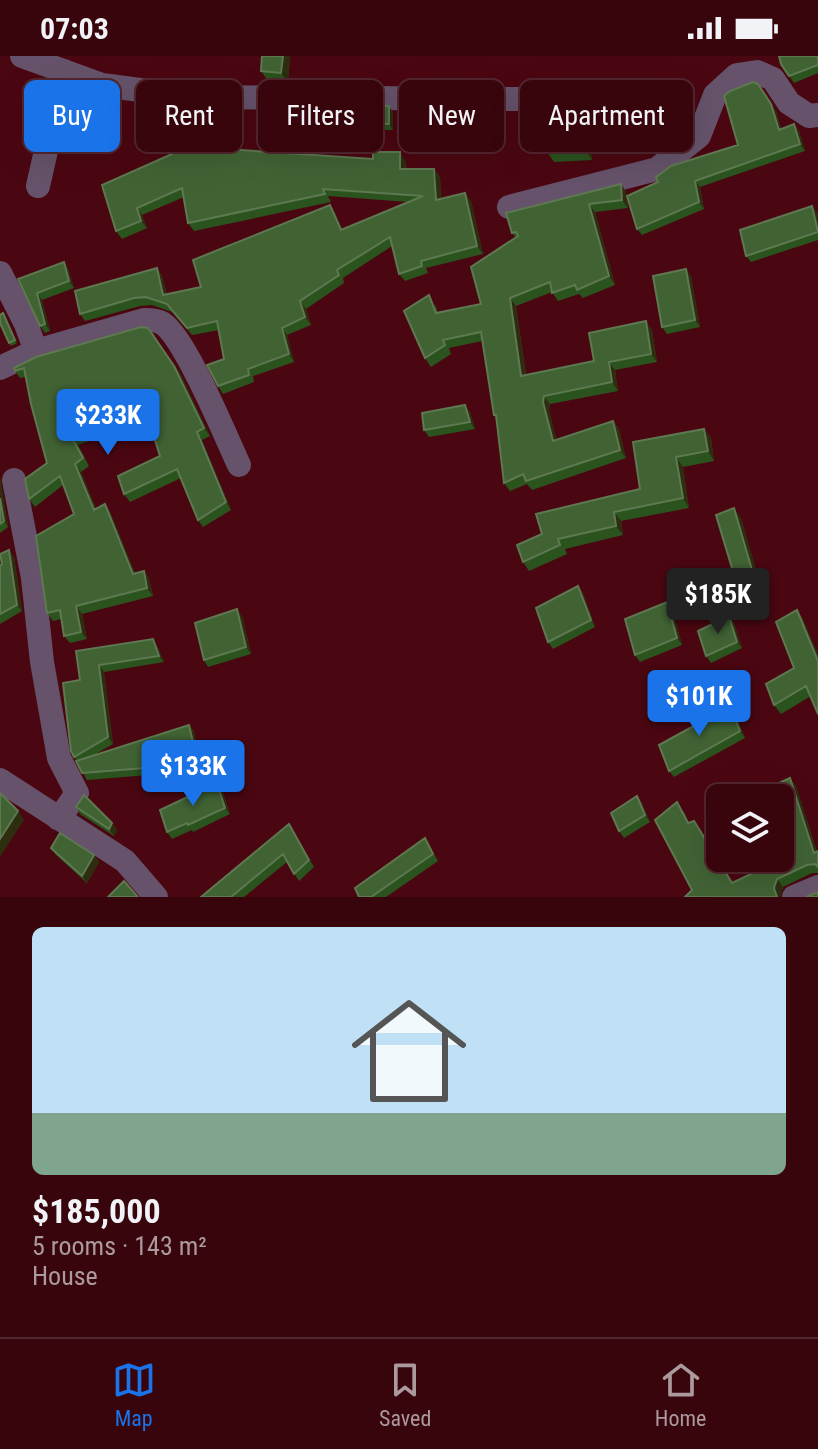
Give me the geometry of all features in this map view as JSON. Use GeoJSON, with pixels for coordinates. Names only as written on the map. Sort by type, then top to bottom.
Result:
{"type":"FeatureCollection","features":[{"type":"Feature","properties":{"kind":"street"},"geometry":{"type":"LineString","coordinates":[[22,56],[102,85],[193,97],[520,99]]}},
{"type":"Feature","properties":{"kind":"street"},"geometry":{"type":"LineString","coordinates":[[38,186],[64,71]]}},
{"type":"Feature","properties":{"kind":"street"},"geometry":{"type":"LineString","coordinates":[[509,207],[657,169],[699,136],[715,95],[737,75],[757,72],[773,79],[789,103],[809,116],[818,115]]}},
{"type":"Feature","properties":{"kind":"street"},"geometry":{"type":"LineString","coordinates":[[0,273],[36,351]]}},
{"type":"Feature","properties":{"kind":"street"},"geometry":{"type":"LineString","coordinates":[[0,368],[36,351],[144,320],[160,321],[191,359],[239,465]]}},
{"type":"Feature","properties":{"kind":"street"},"geometry":{"type":"LineString","coordinates":[[14,480],[33,578],[42,662],[59,758],[77,793],[59,819]]}},
{"type":"Feature","properties":{"kind":"street"},"geometry":{"type":"LineString","coordinates":[[0,780],[125,861],[156,897]]}},
{"type":"Feature","properties":{"kind":"street"},"geometry":{"type":"LineString","coordinates":[[794,897],[818,887]]}},
{"type":"Feature","properties":{"kind":"building"},"geometry":{"type":"Polygon","coordinates":[[[262,56],[283,56],[281,73],[261,71],[262,56]]]}},
{"type":"Feature","properties":{"kind":"building"},"geometry":{"type":"Polygon","coordinates":[[[779,56],[818,56],[818,65],[789,76],[779,56]]]}},
{"type":"Feature","properties":{"kind":"building"},"geometry":{"type":"Polygon","coordinates":[[[753,82],[758,84],[771,104],[779,130],[794,124],[800,144],[695,181],[699,202],[637,229],[627,196],[658,182],[656,177],[671,166],[738,145],[724,96],[753,82]]]}},
{"type":"Feature","properties":{"kind":"building"},"geometry":{"type":"Polygon","coordinates":[[[383,106],[389,106],[389,124],[383,124],[383,106]]]}},
{"type":"Feature","properties":{"kind":"building"},"geometry":{"type":"Polygon","coordinates":[[[242,150],[373,159],[373,152],[400,152],[400,169],[434,169],[436,200],[465,193],[477,246],[421,261],[422,266],[399,274],[390,237],[337,270],[339,275],[300,301],[305,317],[282,328],[289,354],[248,369],[249,375],[218,386],[207,365],[224,359],[217,321],[187,328],[167,304],[146,297],[80,314],[75,291],[157,268],[163,295],[201,287],[193,260],[330,205],[341,230],[423,196],[323,189],[325,194],[188,223],[182,188],[137,208],[141,221],[116,231],[102,185],[172,154],[242,150]]]}},
{"type":"Feature","properties":{"kind":"building"},"geometry":{"type":"Polygon","coordinates":[[[621,184],[622,200],[589,204],[609,276],[577,290],[575,285],[552,293],[550,282],[510,298],[521,376],[594,361],[589,333],[646,321],[651,354],[609,362],[612,382],[544,396],[553,441],[613,421],[620,450],[526,481],[523,474],[504,483],[481,332],[443,340],[445,345],[425,358],[404,311],[429,295],[436,313],[481,304],[471,267],[518,236],[516,232],[512,233],[506,213],[621,184]]]}},
{"type":"Feature","properties":{"kind":"building"},"geometry":{"type":"Polygon","coordinates":[[[812,206],[818,232],[746,256],[740,230],[812,206]]]}},
{"type":"Feature","properties":{"kind":"building"},"geometry":{"type":"Polygon","coordinates":[[[64,262],[69,281],[37,293],[45,324],[40,326],[18,279],[64,262]]]}},
{"type":"Feature","properties":{"kind":"building"},"geometry":{"type":"Polygon","coordinates":[[[686,269],[695,320],[662,327],[653,276],[686,269]]]}},
{"type":"Feature","properties":{"kind":"building"},"geometry":{"type":"Polygon","coordinates":[[[3,313],[15,340],[9,343],[0,323],[3,313]]]}},
{"type":"Feature","properties":{"kind":"building"},"geometry":{"type":"Polygon","coordinates":[[[141,327],[148,328],[174,366],[204,428],[197,432],[226,502],[198,520],[177,469],[124,494],[118,476],[160,456],[146,412],[86,430],[72,438],[83,458],[75,464],[94,510],[105,504],[133,574],[144,571],[147,588],[76,606],[81,632],[64,636],[60,610],[47,613],[36,536],[74,514],[60,476],[29,499],[25,479],[47,463],[24,368],[15,371],[14,368],[36,357],[141,327]]]}},
{"type":"Feature","properties":{"kind":"building"},"geometry":{"type":"Polygon","coordinates":[[[465,405],[470,422],[424,430],[422,413],[465,405]]]}},
{"type":"Feature","properties":{"kind":"building"},"geometry":{"type":"Polygon","coordinates":[[[704,429],[708,451],[676,457],[683,498],[614,512],[616,526],[558,539],[560,545],[523,562],[517,545],[542,534],[536,514],[640,489],[633,442],[704,429]]]}},
{"type":"Feature","properties":{"kind":"building"},"geometry":{"type":"Polygon","coordinates":[[[0,498],[4,521],[0,524],[0,498]]]}},
{"type":"Feature","properties":{"kind":"building"},"geometry":{"type":"Polygon","coordinates":[[[734,508],[752,570],[735,578],[716,515],[734,508]]]}},
{"type":"Feature","properties":{"kind":"building"},"geometry":{"type":"Polygon","coordinates":[[[9,550],[17,605],[0,614],[0,554],[9,550]]]}},
{"type":"Feature","properties":{"kind":"building"},"geometry":{"type":"Polygon","coordinates":[[[578,586],[591,620],[548,642],[536,608],[578,586]]]}},
{"type":"Feature","properties":{"kind":"building"},"geometry":{"type":"Polygon","coordinates":[[[667,602],[677,638],[635,655],[625,619],[667,602]]]}},
{"type":"Feature","properties":{"kind":"building"},"geometry":{"type":"Polygon","coordinates":[[[237,609],[246,647],[204,660],[195,623],[237,609]]]}},
{"type":"Feature","properties":{"kind":"building"},"geometry":{"type":"Polygon","coordinates":[[[797,610],[818,661],[818,714],[806,686],[774,705],[766,684],[794,668],[776,622],[797,610]]]}},
{"type":"Feature","properties":{"kind":"building"},"geometry":{"type":"Polygon","coordinates":[[[729,616],[737,642],[706,656],[698,631],[729,616]]]}},
{"type":"Feature","properties":{"kind":"building"},"geometry":{"type":"Polygon","coordinates":[[[153,639],[159,656],[99,665],[108,737],[74,757],[63,683],[80,680],[76,651],[153,639]]]}},
{"type":"Feature","properties":{"kind":"building"},"geometry":{"type":"Polygon","coordinates":[[[730,706],[740,731],[669,771],[659,745],[730,706]]]}},
{"type":"Feature","properties":{"kind":"building"},"geometry":{"type":"Polygon","coordinates":[[[189,725],[196,755],[146,771],[145,768],[82,773],[76,761],[189,725]]]}},
{"type":"Feature","properties":{"kind":"building"},"geometry":{"type":"Polygon","coordinates":[[[790,778],[792,784],[777,784],[790,778]]]}},
{"type":"Feature","properties":{"kind":"building"},"geometry":{"type":"Polygon","coordinates":[[[217,783],[225,808],[167,832],[160,810],[217,783]]]}},
{"type":"Feature","properties":{"kind":"building"},"geometry":{"type":"Polygon","coordinates":[[[794,790],[814,853],[818,851],[818,867],[815,864],[794,871],[794,790]]]}},
{"type":"Feature","properties":{"kind":"building"},"geometry":{"type":"Polygon","coordinates":[[[0,793],[18,811],[0,839],[0,793]]]}},
{"type":"Feature","properties":{"kind":"building"},"geometry":{"type":"Polygon","coordinates":[[[84,795],[112,823],[109,829],[76,807],[84,795]]]}},
{"type":"Feature","properties":{"kind":"building"},"geometry":{"type":"Polygon","coordinates":[[[637,796],[645,815],[619,831],[611,813],[637,796]]]}},
{"type":"Feature","properties":{"kind":"building"},"geometry":{"type":"Polygon","coordinates":[[[677,802],[688,823],[694,821],[706,841],[706,872],[725,872],[732,883],[755,872],[792,872],[777,879],[774,888],[777,897],[685,897],[692,890],[655,820],[677,802]]]}},
{"type":"Feature","properties":{"kind":"building"},"geometry":{"type":"Polygon","coordinates":[[[289,824],[309,860],[294,874],[283,854],[231,897],[201,897],[289,824]]]}},
{"type":"Feature","properties":{"kind":"building"},"geometry":{"type":"Polygon","coordinates":[[[60,833],[94,855],[82,876],[51,848],[60,833]]]}},
{"type":"Feature","properties":{"kind":"building"},"geometry":{"type":"Polygon","coordinates":[[[425,838],[433,854],[371,897],[359,897],[355,888],[425,838]]]}},
{"type":"Feature","properties":{"kind":"building"},"geometry":{"type":"Polygon","coordinates":[[[124,881],[138,897],[108,897],[124,881]]]}}]}
